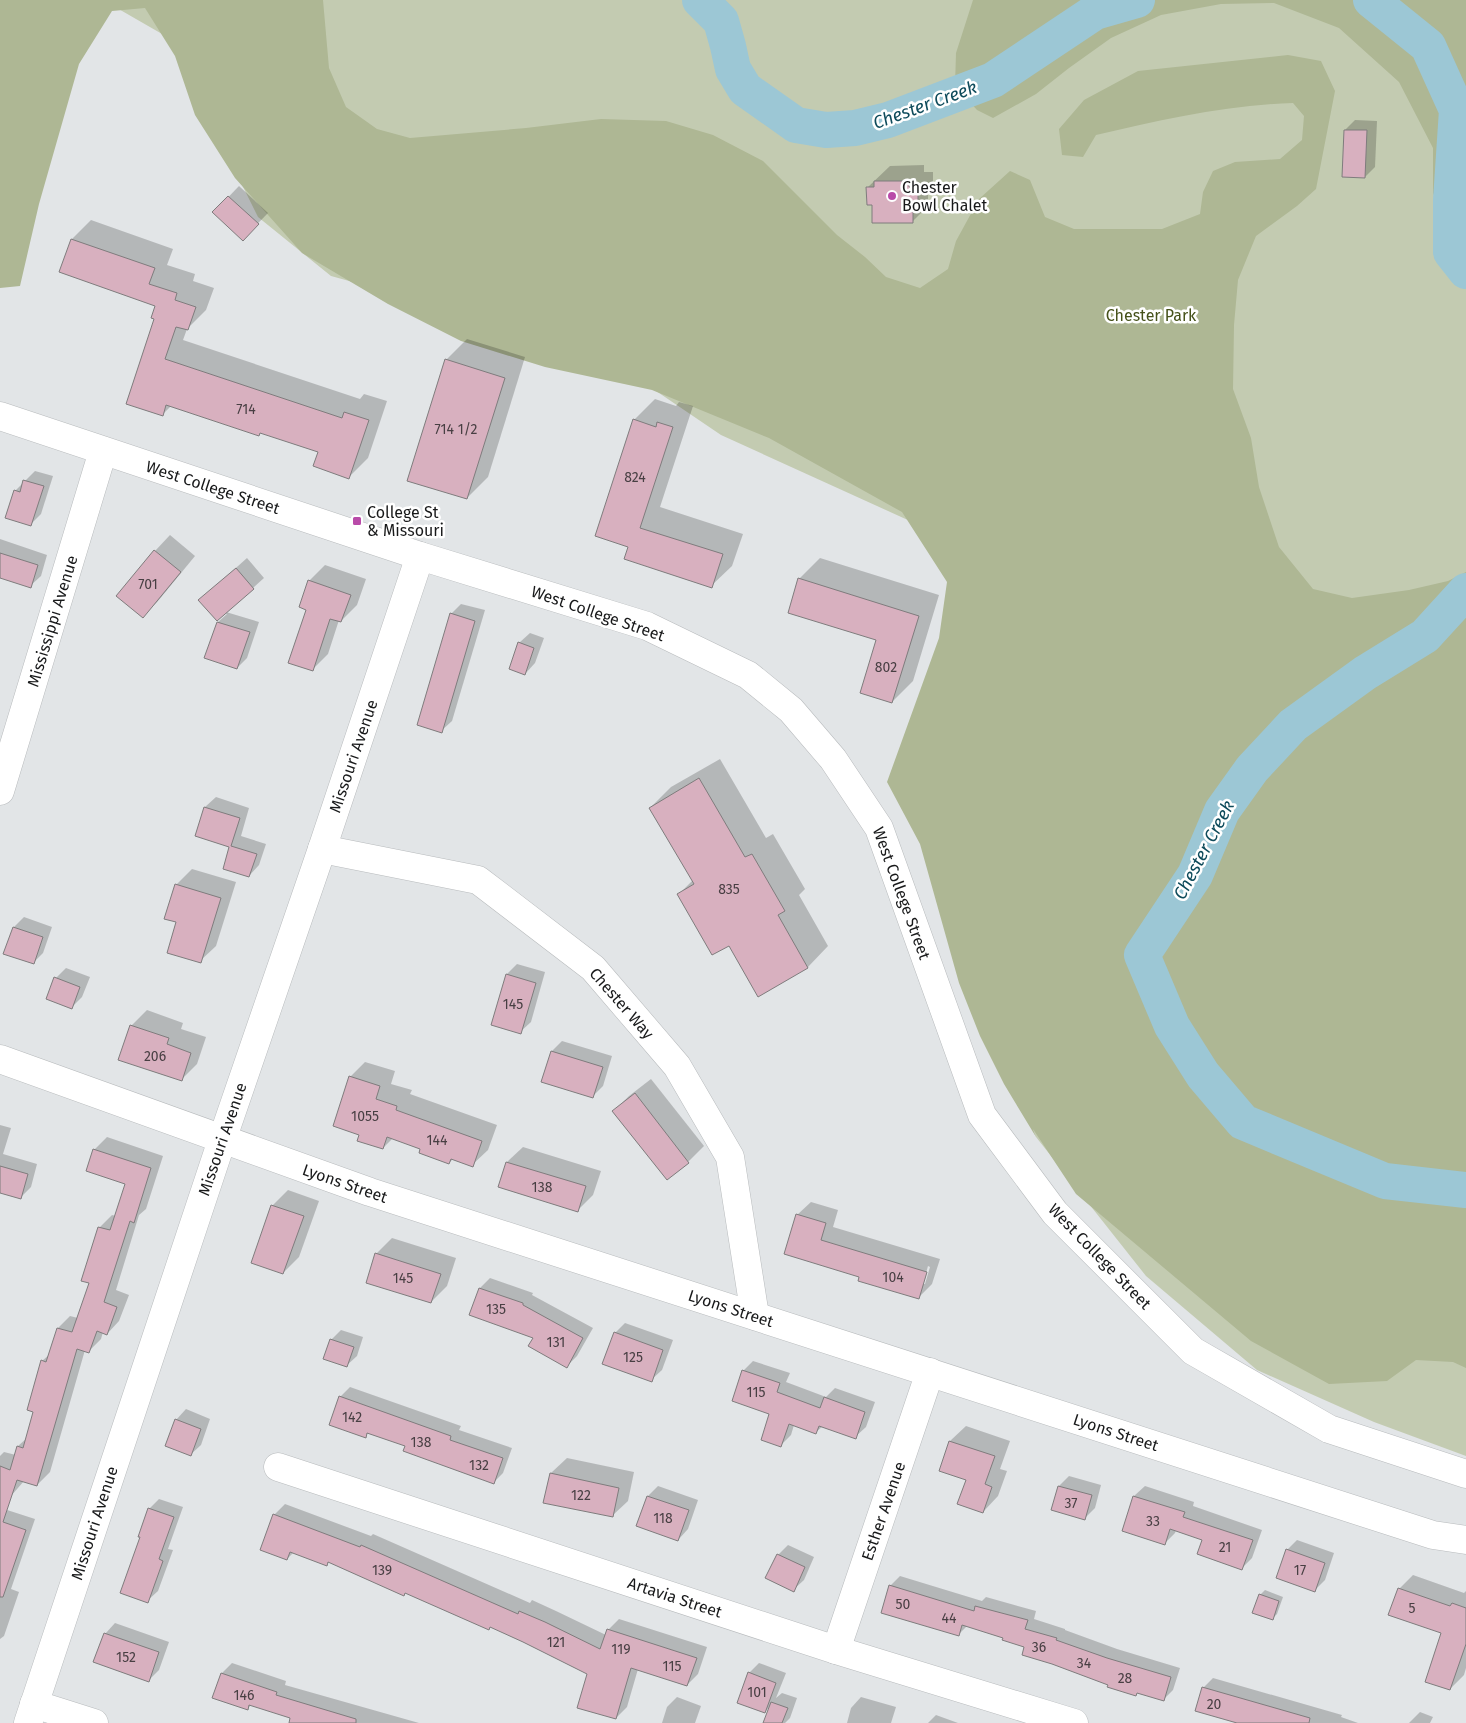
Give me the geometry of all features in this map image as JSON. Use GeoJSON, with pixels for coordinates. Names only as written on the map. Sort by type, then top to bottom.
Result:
{"type":"FeatureCollection","features":[{"type":"Feature","properties":{"kind":"street","name":"West College Street"},"geometry":{"type":"LineString","coordinates":[[0,416],[420,556],[647,626],[748,675],[791,710],[833,759],[880,828],[982,1115],[1055,1212],[1193,1351],[1329,1429],[1466,1474]]}},
{"type":"Feature","properties":{"kind":"street","name":"Mississippi Avenue"},"geometry":{"type":"LineString","coordinates":[[0,791],[103,451]]}},
{"type":"Feature","properties":{"kind":"street","name":"Missouri Avenue"},"geometry":{"type":"LineString","coordinates":[[31,1713],[222,1140],[420,556]]}},
{"type":"Feature","properties":{"kind":"street","name":"Chester Way"},"geometry":{"type":"LineString","coordinates":[[322,849],[478,880],[593,968],[677,1066],[730,1157],[755,1316]]}},
{"type":"Feature","properties":{"kind":"street","name":"Lyons Street"},"geometry":{"type":"LineString","coordinates":[[0,1059],[370,1192],[1433,1535],[1466,1540]]}},
{"type":"Feature","properties":{"kind":"street","name":"Esther Avenue"},"geometry":{"type":"LineString","coordinates":[[836,1650],[930,1372]]}},
{"type":"Feature","properties":{"kind":"street","name":"Artavia Street"},"geometry":{"type":"LineString","coordinates":[[278,1466],[836,1650],[1074,1723]]}},
{"type":"Feature","properties":{"kind":"street"},"geometry":{"type":"LineString","coordinates":[[31,1713],[94,1723]]}},
{"type":"Feature","properties":{"kind":"green space","name":"Chester Park"},"geometry":{"type":"Polygon","coordinates":[[[0,0],[323,0],[329,68],[346,107],[377,129],[410,138],[526,128],[601,119],[666,121],[713,135],[763,161],[837,235],[865,257],[886,277],[920,288],[948,269],[956,241],[979,199],[1010,171],[1030,180],[1045,217],[1074,229],[1162,229],[1200,214],[1203,192],[1213,171],[1235,162],[1280,159],[1302,140],[1304,116],[1293,103],[1268,104],[1194,114],[1096,135],[1083,157],[1062,155],[1059,129],[1084,100],[1138,71],[1288,55],[1321,61],[1335,91],[1316,189],[1297,206],[1256,236],[1238,280],[1234,325],[1233,389],[1251,438],[1259,487],[1279,547],[1313,589],[1352,598],[1409,590],[1448,581],[1466,572],[1466,1368],[1453,1362],[1416,1360],[1387,1381],[1329,1384],[1251,1341],[1076,1194],[1033,1129],[1036,1137],[1004,1084],[980,1036],[959,983],[920,844],[887,782],[939,638],[947,582],[902,512],[769,438],[652,390],[545,367],[461,341],[388,304],[302,253],[235,178],[195,115],[175,56],[145,8],[112,11],[79,64],[39,204],[20,286],[0,288],[0,0]]]}},
{"type":"Feature","properties":{"kind":"green space","name":"Chester Park"},"geometry":{"type":"Polygon","coordinates":[[[103,0],[1466,0],[1466,1456],[1374,1422],[1257,1370],[1146,1276],[1036,1137],[981,999],[1008,610],[910,521],[721,435],[603,355],[509,325],[331,276],[258,217],[169,38],[103,0]]]}},
{"type":"Feature","properties":{"kind":"green space"},"geometry":{"type":"Polygon","coordinates":[[[973,0],[1466,0],[1466,267],[1433,193],[1433,148],[1399,82],[1339,28],[1274,3],[1221,4],[1161,15],[1111,38],[1036,94],[993,118],[977,110],[955,86],[956,53],[973,0]]]}},
{"type":"Feature","properties":{"kind":"building"},"geometry":{"type":"Polygon","coordinates":[[[1344,130],[1367,130],[1365,178],[1342,177],[1344,130]]]}},
{"type":"Feature","properties":{"kind":"building","name":"Chester Bowl Chalet"},"geometry":{"type":"Polygon","coordinates":[[[874,181],[909,181],[909,187],[918,187],[918,205],[913,205],[913,223],[872,223],[872,205],[867,205],[866,187],[874,187],[874,181]]]}},
{"type":"Feature","properties":{"kind":"building"},"geometry":{"type":"Polygon","coordinates":[[[228,196],[259,224],[243,241],[212,212],[228,196]]]}},
{"type":"Feature","properties":{"kind":"building"},"geometry":{"type":"Polygon","coordinates":[[[71,239],[155,268],[149,284],[177,293],[175,300],[196,307],[188,330],[176,327],[165,359],[342,418],[344,412],[369,420],[349,479],[313,466],[318,452],[260,433],[259,436],[166,405],[163,416],[126,404],[154,319],[151,318],[155,306],[59,272],[71,239]]]}},
{"type":"Feature","properties":{"kind":"building"},"geometry":{"type":"Polygon","coordinates":[[[445,359],[505,378],[467,499],[407,481],[445,359]]]}},
{"type":"Feature","properties":{"kind":"building"},"geometry":{"type":"Polygon","coordinates":[[[633,419],[656,427],[657,422],[673,427],[640,528],[723,554],[712,588],[624,559],[628,547],[595,536],[633,419]]]}},
{"type":"Feature","properties":{"kind":"building"},"geometry":{"type":"Polygon","coordinates":[[[23,480],[44,486],[31,526],[5,518],[14,490],[20,492],[23,480]]]}},
{"type":"Feature","properties":{"kind":"building"},"geometry":{"type":"Polygon","coordinates":[[[154,550],[181,572],[143,618],[116,596],[154,550]]]}},
{"type":"Feature","properties":{"kind":"building"},"geometry":{"type":"Polygon","coordinates":[[[0,553],[38,565],[31,588],[0,578],[0,553]]]}},
{"type":"Feature","properties":{"kind":"building"},"geometry":{"type":"Polygon","coordinates":[[[236,568],[254,589],[217,621],[198,600],[236,568]]]}},
{"type":"Feature","properties":{"kind":"building"},"geometry":{"type":"Polygon","coordinates":[[[798,578],[919,616],[892,703],[860,693],[876,640],[788,613],[798,578]]]}},
{"type":"Feature","properties":{"kind":"building"},"geometry":{"type":"Polygon","coordinates":[[[308,580],[351,595],[341,622],[330,619],[313,671],[288,663],[306,610],[299,607],[308,580]]]}},
{"type":"Feature","properties":{"kind":"building"},"geometry":{"type":"Polygon","coordinates":[[[450,613],[475,621],[442,733],[417,725],[450,613]]]}},
{"type":"Feature","properties":{"kind":"building"},"geometry":{"type":"Polygon","coordinates":[[[217,622],[250,632],[237,669],[204,658],[217,622]]]}},
{"type":"Feature","properties":{"kind":"building"},"geometry":{"type":"Polygon","coordinates":[[[518,642],[534,648],[525,675],[509,669],[518,642]]]}},
{"type":"Feature","properties":{"kind":"building"},"geometry":{"type":"Polygon","coordinates":[[[699,778],[745,857],[752,854],[785,911],[778,915],[808,968],[758,997],[729,946],[712,955],[677,894],[694,884],[649,808],[699,778]]]}},
{"type":"Feature","properties":{"kind":"building"},"geometry":{"type":"Polygon","coordinates":[[[204,807],[240,818],[231,846],[257,854],[249,877],[223,869],[229,847],[195,836],[204,807]]]}},
{"type":"Feature","properties":{"kind":"building"},"geometry":{"type":"Polygon","coordinates":[[[175,884],[221,898],[201,963],[167,953],[176,922],[164,919],[175,884]]]}},
{"type":"Feature","properties":{"kind":"building"},"geometry":{"type":"Polygon","coordinates":[[[13,927],[43,937],[34,964],[3,954],[13,927]]]}},
{"type":"Feature","properties":{"kind":"building"},"geometry":{"type":"Polygon","coordinates":[[[506,974],[536,983],[521,1034],[491,1025],[506,974]]]}},
{"type":"Feature","properties":{"kind":"building"},"geometry":{"type":"Polygon","coordinates":[[[54,977],[80,987],[72,1009],[46,999],[54,977]]]}},
{"type":"Feature","properties":{"kind":"building"},"geometry":{"type":"Polygon","coordinates":[[[130,1025],[169,1038],[167,1044],[191,1053],[182,1081],[118,1060],[130,1025]]]}},
{"type":"Feature","properties":{"kind":"building"},"geometry":{"type":"Polygon","coordinates":[[[551,1051],[603,1067],[593,1098],[541,1082],[551,1051]]]}},
{"type":"Feature","properties":{"kind":"building"},"geometry":{"type":"Polygon","coordinates":[[[349,1076],[380,1086],[376,1099],[397,1106],[396,1110],[482,1141],[473,1167],[451,1159],[449,1164],[419,1153],[420,1149],[387,1137],[383,1149],[357,1141],[359,1135],[333,1126],[349,1076]]]}},
{"type":"Feature","properties":{"kind":"building"},"geometry":{"type":"Polygon","coordinates":[[[635,1093],[689,1163],[667,1180],[612,1111],[635,1093]]]}},
{"type":"Feature","properties":{"kind":"building"},"geometry":{"type":"Polygon","coordinates":[[[93,1149],[151,1168],[134,1223],[130,1221],[104,1302],[117,1307],[107,1335],[97,1331],[89,1353],[77,1349],[37,1486],[17,1480],[3,1522],[26,1530],[3,1597],[0,1597],[0,1466],[10,1470],[17,1446],[23,1448],[33,1412],[27,1410],[41,1360],[46,1362],[57,1328],[72,1332],[89,1283],[81,1281],[98,1227],[110,1230],[125,1184],[86,1171],[93,1149]]]}},
{"type":"Feature","properties":{"kind":"building"},"geometry":{"type":"Polygon","coordinates":[[[506,1162],[586,1186],[578,1212],[498,1187],[506,1162]]]}},
{"type":"Feature","properties":{"kind":"building"},"geometry":{"type":"Polygon","coordinates":[[[0,1166],[28,1174],[21,1199],[0,1193],[0,1166]]]}},
{"type":"Feature","properties":{"kind":"building"},"geometry":{"type":"Polygon","coordinates":[[[271,1205],[304,1216],[283,1274],[251,1263],[271,1205]]]}},
{"type":"Feature","properties":{"kind":"building"},"geometry":{"type":"Polygon","coordinates":[[[796,1214],[826,1223],[821,1240],[927,1272],[919,1299],[858,1281],[859,1277],[784,1254],[796,1214]]]}},
{"type":"Feature","properties":{"kind":"building"},"geometry":{"type":"Polygon","coordinates":[[[375,1253],[441,1274],[431,1303],[366,1283],[375,1253]]]}},
{"type":"Feature","properties":{"kind":"building"},"geometry":{"type":"Polygon","coordinates":[[[479,1288],[523,1303],[523,1305],[583,1338],[567,1368],[528,1346],[533,1338],[469,1315],[479,1288]]]}},
{"type":"Feature","properties":{"kind":"building"},"geometry":{"type":"Polygon","coordinates":[[[614,1332],[663,1350],[652,1382],[602,1364],[614,1332]]]}},
{"type":"Feature","properties":{"kind":"building"},"geometry":{"type":"Polygon","coordinates":[[[330,1339],[354,1347],[347,1367],[323,1359],[330,1339]]]}},
{"type":"Feature","properties":{"kind":"building"},"geometry":{"type":"Polygon","coordinates":[[[742,1370],[780,1383],[777,1392],[820,1408],[824,1397],[865,1412],[856,1439],[819,1426],[816,1434],[789,1424],[781,1447],[761,1440],[769,1414],[732,1401],[742,1370]]]}},
{"type":"Feature","properties":{"kind":"building"},"geometry":{"type":"Polygon","coordinates":[[[339,1396],[451,1436],[450,1440],[503,1458],[494,1484],[403,1451],[405,1446],[367,1433],[366,1438],[329,1425],[339,1396]]]}},
{"type":"Feature","properties":{"kind":"building"},"geometry":{"type":"Polygon","coordinates":[[[175,1419],[201,1429],[191,1456],[165,1446],[175,1419]]]}},
{"type":"Feature","properties":{"kind":"building"},"geometry":{"type":"Polygon","coordinates":[[[949,1441],[995,1456],[985,1484],[992,1487],[983,1513],[957,1504],[966,1480],[939,1471],[949,1441]]]}},
{"type":"Feature","properties":{"kind":"building"},"geometry":{"type":"Polygon","coordinates":[[[550,1473],[619,1488],[613,1517],[543,1503],[550,1473]]]}},
{"type":"Feature","properties":{"kind":"building"},"geometry":{"type":"Polygon","coordinates":[[[1058,1486],[1092,1495],[1085,1520],[1051,1510],[1058,1486]]]}},
{"type":"Feature","properties":{"kind":"building"},"geometry":{"type":"Polygon","coordinates":[[[647,1496],[689,1510],[678,1541],[636,1526],[647,1496]]]}},
{"type":"Feature","properties":{"kind":"building"},"geometry":{"type":"Polygon","coordinates":[[[1133,1496],[1185,1512],[1183,1517],[1253,1540],[1242,1570],[1197,1554],[1202,1540],[1170,1529],[1165,1545],[1122,1531],[1133,1496]]]}},
{"type":"Feature","properties":{"kind":"building"},"geometry":{"type":"Polygon","coordinates":[[[148,1508],[174,1517],[159,1559],[163,1561],[148,1603],[120,1593],[148,1508]]]}},
{"type":"Feature","properties":{"kind":"building"},"geometry":{"type":"Polygon","coordinates":[[[273,1514],[360,1547],[361,1545],[518,1614],[519,1611],[545,1622],[600,1649],[607,1629],[697,1658],[687,1686],[631,1668],[616,1719],[577,1708],[587,1674],[523,1642],[490,1627],[489,1630],[405,1593],[404,1596],[328,1562],[327,1566],[290,1552],[287,1560],[260,1550],[273,1514]]]}},
{"type":"Feature","properties":{"kind":"building"},"geometry":{"type":"Polygon","coordinates":[[[1286,1549],[1325,1563],[1315,1592],[1276,1578],[1286,1549]]]}},
{"type":"Feature","properties":{"kind":"building"},"geometry":{"type":"Polygon","coordinates":[[[777,1554],[805,1567],[794,1592],[765,1578],[777,1554]]]}},
{"type":"Feature","properties":{"kind":"building"},"geometry":{"type":"Polygon","coordinates":[[[889,1585],[974,1611],[975,1606],[1028,1620],[1025,1629],[1057,1638],[1056,1640],[1107,1658],[1171,1677],[1164,1701],[1137,1693],[1136,1696],[1107,1687],[1108,1685],[1022,1655],[1024,1647],[1002,1640],[1003,1638],[962,1625],[959,1636],[881,1613],[889,1585]]]}},
{"type":"Feature","properties":{"kind":"building"},"geometry":{"type":"Polygon","coordinates":[[[1398,1588],[1450,1606],[1452,1603],[1466,1608],[1466,1644],[1450,1690],[1425,1682],[1441,1633],[1388,1615],[1398,1588]]]}},
{"type":"Feature","properties":{"kind":"building"},"geometry":{"type":"Polygon","coordinates":[[[1259,1594],[1279,1601],[1273,1620],[1252,1613],[1259,1594]]]}},
{"type":"Feature","properties":{"kind":"building"},"geometry":{"type":"Polygon","coordinates":[[[104,1633],[159,1652],[149,1682],[93,1662],[104,1633]]]}},
{"type":"Feature","properties":{"kind":"building"},"geometry":{"type":"Polygon","coordinates":[[[748,1672],[776,1683],[765,1713],[737,1703],[748,1672]]]}},
{"type":"Feature","properties":{"kind":"building"},"geometry":{"type":"Polygon","coordinates":[[[221,1673],[277,1692],[276,1695],[356,1719],[356,1723],[289,1723],[290,1718],[249,1705],[248,1710],[212,1698],[221,1673]]]}},
{"type":"Feature","properties":{"kind":"building"},"geometry":{"type":"Polygon","coordinates":[[[1202,1687],[1310,1718],[1309,1723],[1237,1723],[1195,1711],[1202,1687]]]}},
{"type":"Feature","properties":{"kind":"building"},"geometry":{"type":"Polygon","coordinates":[[[771,1702],[788,1708],[782,1723],[763,1723],[771,1702]]]}},
{"type":"Feature","properties":{"kind":"waterway","name":"Chester Creek"},"geometry":{"type":"LineString","coordinates":[[700,0],[721,21],[733,69],[745,89],[796,125],[826,130],[855,128],[888,120],[993,80],[1095,12],[1137,0]]}},
{"type":"Feature","properties":{"kind":"waterway","name":"Chester Creek"},"geometry":{"type":"LineString","coordinates":[[1371,0],[1428,46],[1457,110],[1451,200],[1451,252],[1466,271]]}},
{"type":"Feature","properties":{"kind":"waterway","name":"Chester Creek"},"geometry":{"type":"LineString","coordinates":[[1466,591],[1425,636],[1365,673],[1293,725],[1252,769],[1222,811],[1195,875],[1142,955],[1172,1026],[1203,1075],[1243,1122],[1385,1181],[1466,1190]]}},
{"type":"Feature","properties":{"kind":"place","name":"Chester Bowl Chalet"},"geometry":{"type":"Point","coordinates":[892,196]}},
{"type":"Feature","properties":{"kind":"place","name":"College St & Missouri"},"geometry":{"type":"Point","coordinates":[357,521]}}]}
